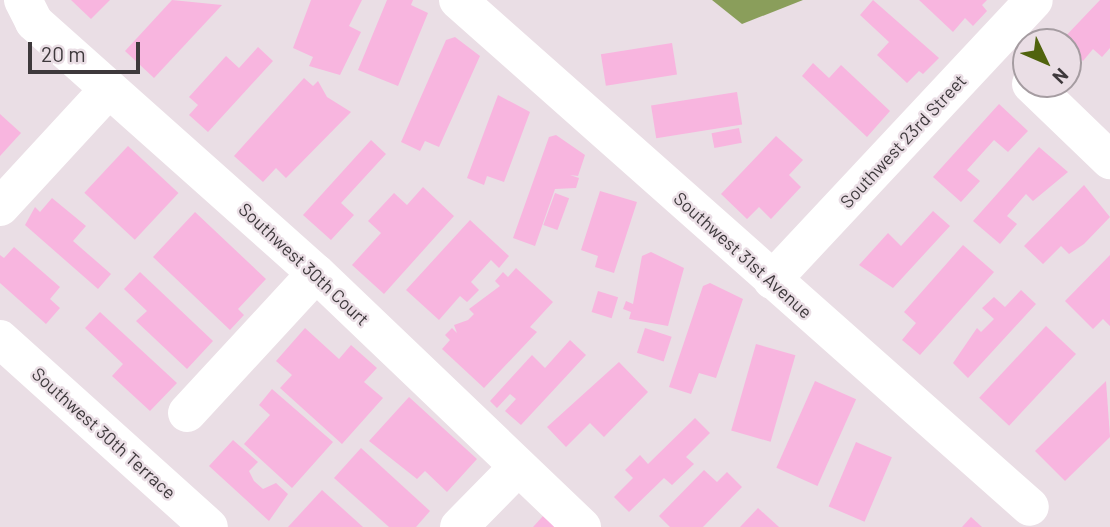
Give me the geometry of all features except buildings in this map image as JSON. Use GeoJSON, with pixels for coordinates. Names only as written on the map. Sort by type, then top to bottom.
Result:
{"type":"FeatureCollection","features":[{"type":"Feature","properties":{"kind":"street","name":"Southwest 31st Avenue"},"geometry":{"type":"LineString","coordinates":[[458,0],[1030,507]]}},
{"type":"Feature","properties":{"kind":"street","name":"Southwest 23rd Street"},"geometry":{"type":"LineString","coordinates":[[772,281],[1034,0]]}},
{"type":"Feature","properties":{"kind":"street","name":"Southwest 30th Court"},"geometry":{"type":"LineString","coordinates":[[23,3],[108,90],[316,273],[517,468],[582,527]]}},
{"type":"Feature","properties":{"kind":"street"},"geometry":{"type":"LineString","coordinates":[[992,46],[1012,65]]}},
{"type":"Feature","properties":{"kind":"street"},"geometry":{"type":"LineString","coordinates":[[0,207],[108,90]]}},
{"type":"Feature","properties":{"kind":"street"},"geometry":{"type":"LineString","coordinates":[[1046,98],[1110,160]]}},
{"type":"Feature","properties":{"kind":"street"},"geometry":{"type":"LineString","coordinates":[[187,413],[316,273]]}},
{"type":"Feature","properties":{"kind":"street","name":"Southwest 30th Terrace"},"geometry":{"type":"LineString","coordinates":[[0,339],[209,527]]}},
{"type":"Feature","properties":{"kind":"street"},"geometry":{"type":"LineString","coordinates":[[459,527],[517,468]]}},
{"type":"Feature","properties":{"kind":"shaded area"},"geometry":{"type":"Polygon","coordinates":[[[712,0],[803,0],[742,24],[712,0]]]}}]}
